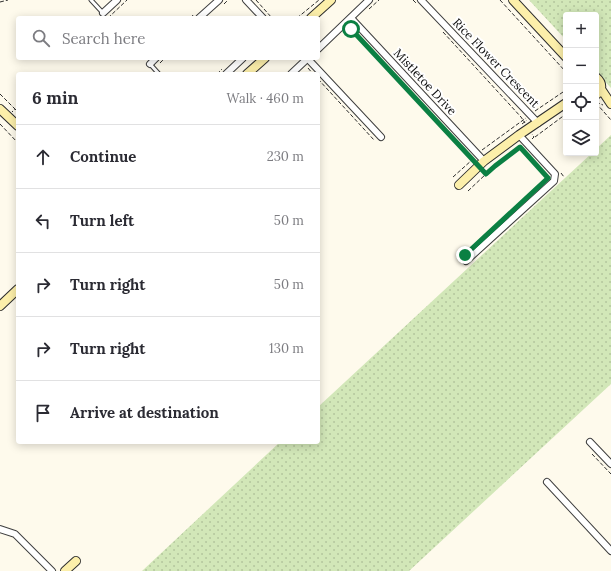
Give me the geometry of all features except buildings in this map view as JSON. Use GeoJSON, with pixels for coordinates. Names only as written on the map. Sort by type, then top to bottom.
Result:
{"type":"FeatureCollection","features":[{"type":"Feature","properties":{"kind":"street"},"geometry":{"type":"LineString","coordinates":[[103,13],[117,0]]}},
{"type":"Feature","properties":{"kind":"street"},"geometry":{"type":"LineString","coordinates":[[201,16],[218,0]]}},
{"type":"Feature","properties":{"kind":"street"},"geometry":{"type":"LineString","coordinates":[[246,0],[261,16]]}},
{"type":"Feature","properties":{"kind":"street"},"geometry":{"type":"LineString","coordinates":[[313,16],[331,0]]}},
{"type":"Feature","properties":{"kind":"street"},"geometry":{"type":"LineString","coordinates":[[320,47],[370,0]]}},
{"type":"Feature","properties":{"kind":"street"},"geometry":{"type":"LineString","coordinates":[[513,0],[563,54]]}},
{"type":"Feature","properties":{"kind":"street","name":"Rice Flower Crescent"},"geometry":{"type":"LineString","coordinates":[[419,2],[538,123]]}},
{"type":"Feature","properties":{"kind":"street","name":"Mistletoe Drive"},"geometry":{"type":"LineString","coordinates":[[351,18],[481,164]]}},
{"type":"Feature","properties":{"kind":"street"},"geometry":{"type":"LineString","coordinates":[[150,64],[154,60]]}},
{"type":"Feature","properties":{"kind":"street"},"geometry":{"type":"LineString","coordinates":[[228,72],[241,60]]}},
{"type":"Feature","properties":{"kind":"street"},"geometry":{"type":"LineString","coordinates":[[249,72],[263,60]]}},
{"type":"Feature","properties":{"kind":"street"},"geometry":{"type":"LineString","coordinates":[[293,72],[306,60]]}},
{"type":"Feature","properties":{"kind":"street"},"geometry":{"type":"LineString","coordinates":[[310,60],[381,137]]}},
{"type":"Feature","properties":{"kind":"street"},"geometry":{"type":"LineString","coordinates":[[599,80],[601,82],[599,93]]}},
{"type":"Feature","properties":{"kind":"street"},"geometry":{"type":"LineString","coordinates":[[601,88],[611,105]]}},
{"type":"Feature","properties":{"kind":"street"},"geometry":{"type":"LineString","coordinates":[[599,98],[611,105]]}},
{"type":"Feature","properties":{"kind":"street"},"geometry":{"type":"LineString","coordinates":[[459,185],[481,164],[519,135],[563,105]]}},
{"type":"Feature","properties":{"kind":"street"},"geometry":{"type":"LineString","coordinates":[[0,108],[16,128]]}},
{"type":"Feature","properties":{"kind":"street"},"geometry":{"type":"LineString","coordinates":[[7,116],[16,124]]}},
{"type":"Feature","properties":{"kind":"street"},"geometry":{"type":"LineString","coordinates":[[466,261],[554,181],[555,174],[519,135]]}},
{"type":"Feature","properties":{"kind":"street"},"geometry":{"type":"LineString","coordinates":[[0,306],[16,292]]}},
{"type":"Feature","properties":{"kind":"street"},"geometry":{"type":"LineString","coordinates":[[590,442],[611,464]]}},
{"type":"Feature","properties":{"kind":"street"},"geometry":{"type":"LineString","coordinates":[[548,482],[611,551]]}},
{"type":"Feature","properties":{"kind":"street"},"geometry":{"type":"LineString","coordinates":[[0,529],[15,534],[52,571]]}},
{"type":"Feature","properties":{"kind":"street"},"geometry":{"type":"LineString","coordinates":[[65,571],[76,560]]}},
{"type":"Feature","properties":{"kind":"lane"},"geometry":{"type":"LineString","coordinates":[[91,0],[103,13]]}},
{"type":"Feature","properties":{"kind":"lane"},"geometry":{"type":"LineString","coordinates":[[150,64],[157,72]]}},
{"type":"Feature","properties":{"kind":"path"},"geometry":{"type":"LineString","coordinates":[[0,2],[8,0]]}},
{"type":"Feature","properties":{"kind":"path"},"geometry":{"type":"LineString","coordinates":[[110,16],[127,0]]}},
{"type":"Feature","properties":{"kind":"path"},"geometry":{"type":"LineString","coordinates":[[256,0],[270,16]]}},
{"type":"Feature","properties":{"kind":"path"},"geometry":{"type":"LineString","coordinates":[[299,16],[319,0]]}},
{"type":"Feature","properties":{"kind":"path"},"geometry":{"type":"LineString","coordinates":[[413,0],[419,2]]}},
{"type":"Feature","properties":{"kind":"path"},"geometry":{"type":"LineString","coordinates":[[500,0],[563,69]]}},
{"type":"Feature","properties":{"kind":"path"},"geometry":{"type":"LineString","coordinates":[[351,29],[472,159],[481,164],[486,174]]}},
{"type":"Feature","properties":{"kind":"path"},"geometry":{"type":"LineString","coordinates":[[441,30],[521,117],[534,137]]}},
{"type":"Feature","properties":{"kind":"path"},"geometry":{"type":"LineString","coordinates":[[308,68],[311,72]]}},
{"type":"Feature","properties":{"kind":"path"},"geometry":{"type":"LineString","coordinates":[[320,81],[374,140]]}},
{"type":"Feature","properties":{"kind":"path"},"geometry":{"type":"LineString","coordinates":[[534,112],[563,92]]}},
{"type":"Feature","properties":{"kind":"path"},"geometry":{"type":"LineString","coordinates":[[599,106],[611,120]]}},
{"type":"Feature","properties":{"kind":"path"},"geometry":{"type":"LineString","coordinates":[[530,140],[563,116]]}},
{"type":"Feature","properties":{"kind":"path"},"geometry":{"type":"LineString","coordinates":[[0,124],[16,141]]}},
{"type":"Feature","properties":{"kind":"path"},"geometry":{"type":"LineString","coordinates":[[468,191],[495,166],[520,147],[548,178]]}},
{"type":"Feature","properties":{"kind":"path"},"geometry":{"type":"LineString","coordinates":[[453,177],[472,159]]}},
{"type":"Feature","properties":{"kind":"path"},"geometry":{"type":"LineString","coordinates":[[592,453],[611,474]]}},
{"type":"Feature","properties":{"kind":"green space"},"geometry":{"type":"Polygon","coordinates":[[[529,0],[611,0],[611,88],[599,75],[599,12],[563,12],[563,37],[529,0]]]}},
{"type":"Feature","properties":{"kind":"green space"},"geometry":{"type":"Polygon","coordinates":[[[611,135],[611,384],[409,571],[142,571],[278,444],[320,444],[320,405],[589,156],[599,156],[599,146],[611,135]]]}},
{"type":"Feature","properties":{"kind":"route"},"geometry":{"type":"LineString","coordinates":[[351,29],[486,174],[520,147],[548,178],[465,255]]}}]}
